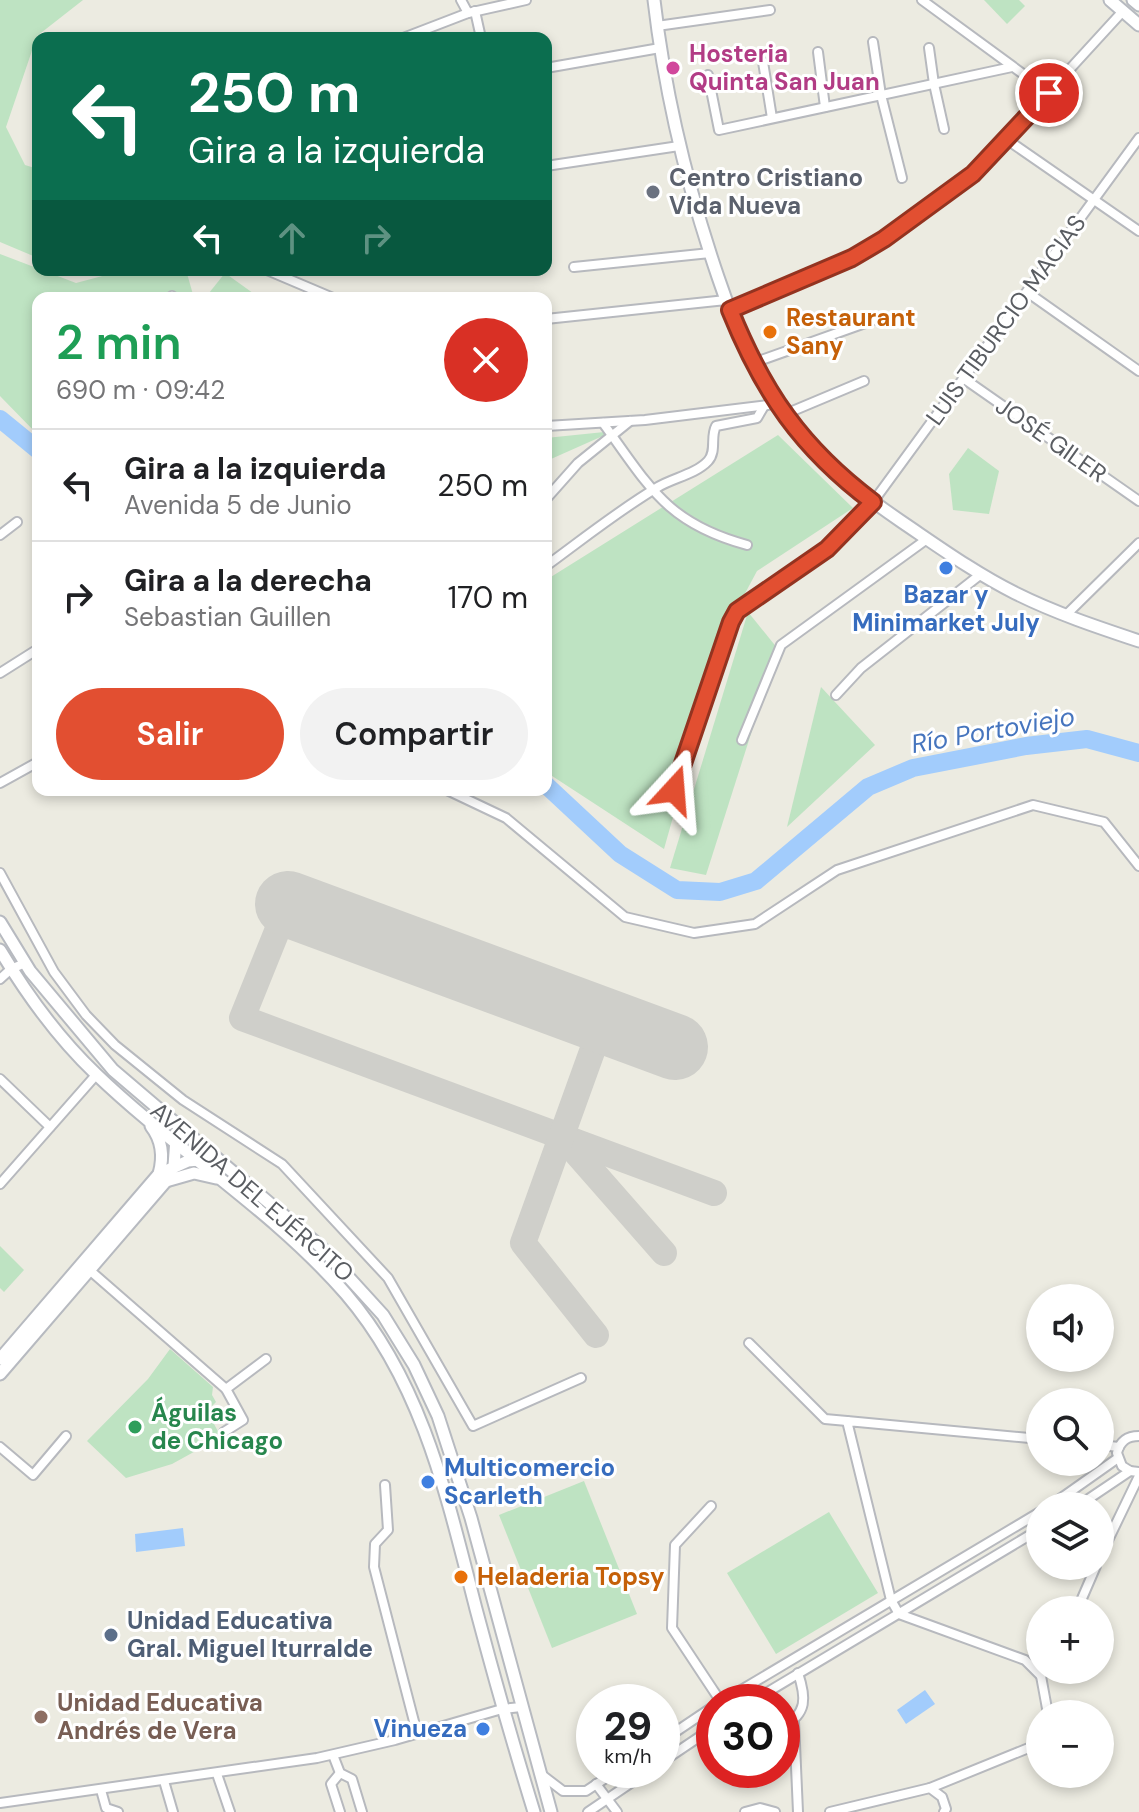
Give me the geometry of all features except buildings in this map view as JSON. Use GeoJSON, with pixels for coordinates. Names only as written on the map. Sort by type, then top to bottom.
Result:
{"type":"FeatureCollection","features":[{"type":"Feature","properties":{"kind":"main road"},"geometry":{"type":"LineString","coordinates":[[654,0],[679,146],[728,305],[769,404],[783,415],[829,467],[873,502],[981,574],[1065,616],[1139,641]]}},
{"type":"Feature","properties":{"kind":"main road"},"geometry":{"type":"LineString","coordinates":[[1110,0],[1139,25]]}},
{"type":"Feature","properties":{"kind":"main road"},"geometry":{"type":"LineString","coordinates":[[1133,0],[1139,5]]}},
{"type":"Feature","properties":{"kind":"main road","name":"AVENIDA DEL EJÉRCITO"},"geometry":{"type":"LineString","coordinates":[[2,929],[69,1020],[113,1070],[169,1119],[320,1266],[371,1327],[394,1362],[414,1401],[441,1475],[502,1709],[534,1812]]}},
{"type":"Feature","properties":{"kind":"main road","name":"AVENIDA DEL EJÉRCITO"},"geometry":{"type":"LineString","coordinates":[[0,950],[53,1029],[96,1075],[197,1159]]}},
{"type":"Feature","properties":{"kind":"main road"},"geometry":{"type":"LineString","coordinates":[[142,1113],[156,1132],[161,1146],[162,1177]]}},
{"type":"Feature","properties":{"kind":"main road"},"geometry":{"type":"LineString","coordinates":[[169,1119],[177,1142],[174,1166]]}},
{"type":"Feature","properties":{"kind":"main road"},"geometry":{"type":"LineString","coordinates":[[0,1374],[86,1267],[174,1166],[197,1159],[227,1174]]}},
{"type":"Feature","properties":{"kind":"main road"},"geometry":{"type":"LineString","coordinates":[[162,1177],[194,1173],[227,1174]]}},
{"type":"Feature","properties":{"kind":"main road","name":"AVENIDA DEL EJÉRCITO"},"geometry":{"type":"LineString","coordinates":[[227,1174],[321,1247],[350,1276],[383,1315],[414,1365],[438,1416],[471,1518],[551,1812]]}},
{"type":"Feature","properties":{"kind":"main road"},"geometry":{"type":"LineString","coordinates":[[0,1359],[86,1267]]}},
{"type":"Feature","properties":{"kind":"street"},"geometry":{"type":"LineString","coordinates":[[461,0],[471,12],[479,32]]}},
{"type":"Feature","properties":{"kind":"street"},"geometry":{"type":"LineString","coordinates":[[419,32],[471,12],[526,0]]}},
{"type":"Feature","properties":{"kind":"street"},"geometry":{"type":"LineString","coordinates":[[922,0],[1049,93]]}},
{"type":"Feature","properties":{"kind":"street"},"geometry":{"type":"LineString","coordinates":[[657,26],[770,10]]}},
{"type":"Feature","properties":{"kind":"street"},"geometry":{"type":"LineString","coordinates":[[552,319],[728,305],[852,258],[884,239],[973,174],[1123,11]]}},
{"type":"Feature","properties":{"kind":"street"},"geometry":{"type":"LineString","coordinates":[[873,42],[881,95],[902,178]]}},
{"type":"Feature","properties":{"kind":"street"},"geometry":{"type":"LineString","coordinates":[[552,67],[660,48]]}},
{"type":"Feature","properties":{"kind":"street"},"geometry":{"type":"LineString","coordinates":[[929,48],[944,129]]}},
{"type":"Feature","properties":{"kind":"street"},"geometry":{"type":"LineString","coordinates":[[818,52],[825,107]]}},
{"type":"Feature","properties":{"kind":"street"},"geometry":{"type":"LineString","coordinates":[[763,62],[772,118]]}},
{"type":"Feature","properties":{"kind":"street"},"geometry":{"type":"LineString","coordinates":[[708,75],[719,130],[1012,67]]}},
{"type":"Feature","properties":{"kind":"street","name":"LUIS TIBURCIO MACIAS"},"geometry":{"type":"LineString","coordinates":[[674,790],[737,611],[827,549],[873,502],[1139,138]]}},
{"type":"Feature","properties":{"kind":"street"},"geometry":{"type":"LineString","coordinates":[[1006,139],[1139,231]]}},
{"type":"Feature","properties":{"kind":"street"},"geometry":{"type":"LineString","coordinates":[[552,165],[679,146]]}},
{"type":"Feature","properties":{"kind":"street"},"geometry":{"type":"LineString","coordinates":[[574,267],[710,253]]}},
{"type":"Feature","properties":{"kind":"street"},"geometry":{"type":"LineString","coordinates":[[281,276],[319,292]]}},
{"type":"Feature","properties":{"kind":"street"},"geometry":{"type":"LineString","coordinates":[[1027,292],[1139,371]]}},
{"type":"Feature","properties":{"kind":"street"},"geometry":{"type":"LineString","coordinates":[[753,363],[882,317]]}},
{"type":"Feature","properties":{"kind":"street","name":"JOSÉ GILER"},"geometry":{"type":"LineString","coordinates":[[963,378],[1139,501]]}},
{"type":"Feature","properties":{"kind":"street"},"geometry":{"type":"LineString","coordinates":[[783,415],[864,381]]}},
{"type":"Feature","properties":{"kind":"street"},"geometry":{"type":"LineString","coordinates":[[552,426],[630,421],[769,404]]}},
{"type":"Feature","properties":{"kind":"street"},"geometry":{"type":"LineString","coordinates":[[552,562],[651,491],[706,463],[713,450],[713,430],[716,426],[757,418],[769,404]]}},
{"type":"Feature","properties":{"kind":"street"},"geometry":{"type":"LineString","coordinates":[[552,492],[578,463],[630,421]]}},
{"type":"Feature","properties":{"kind":"street"},"geometry":{"type":"LineString","coordinates":[[603,423],[651,491],[695,527],[747,545]]}},
{"type":"Feature","properties":{"kind":"street"},"geometry":{"type":"LineString","coordinates":[[0,535],[17,522]]}},
{"type":"Feature","properties":{"kind":"street"},"geometry":{"type":"LineString","coordinates":[[742,740],[784,641],[927,539]]}},
{"type":"Feature","properties":{"kind":"street"},"geometry":{"type":"LineString","coordinates":[[1065,616],[1139,543]]}},
{"type":"Feature","properties":{"kind":"street"},"geometry":{"type":"LineString","coordinates":[[836,695],[861,668],[981,574]]}},
{"type":"Feature","properties":{"kind":"street"},"geometry":{"type":"LineString","coordinates":[[0,673],[32,653]]}},
{"type":"Feature","properties":{"kind":"street"},"geometry":{"type":"LineString","coordinates":[[0,783],[32,765]]}},
{"type":"Feature","properties":{"kind":"street"},"geometry":{"type":"LineString","coordinates":[[460,796],[506,818],[625,917],[694,933],[755,924],[837,870],[1033,805],[1104,822],[1139,866]]}},
{"type":"Feature","properties":{"kind":"street"},"geometry":{"type":"LineString","coordinates":[[0,873],[54,972],[86,1015],[115,1045],[183,1100],[282,1164],[388,1278],[473,1426],[581,1378]]}},
{"type":"Feature","properties":{"kind":"street"},"geometry":{"type":"LineString","coordinates":[[0,979],[11,969],[25,963]]}},
{"type":"Feature","properties":{"kind":"street"},"geometry":{"type":"LineString","coordinates":[[1,1181],[96,1075]]}},
{"type":"Feature","properties":{"kind":"street"},"geometry":{"type":"LineString","coordinates":[[0,1079],[50,1127]]}},
{"type":"Feature","properties":{"kind":"street"},"geometry":{"type":"LineString","coordinates":[[86,1267],[226,1389],[243,1420],[224,1432]]}},
{"type":"Feature","properties":{"kind":"street"},"geometry":{"type":"LineString","coordinates":[[749,1343],[825,1419],[1026,1438]]}},
{"type":"Feature","properties":{"kind":"street"},"geometry":{"type":"LineString","coordinates":[[226,1389],[266,1359]]}},
{"type":"Feature","properties":{"kind":"street"},"geometry":{"type":"LineString","coordinates":[[847,1421],[891,1600],[899,1614],[1026,1661]]}},
{"type":"Feature","properties":{"kind":"street"},"geometry":{"type":"LineString","coordinates":[[0,1447],[33,1475],[66,1436]]}},
{"type":"Feature","properties":{"kind":"street"},"geometry":{"type":"LineString","coordinates":[[1136,1473],[1122,1466],[1118,1458],[1119,1447],[1127,1438],[1139,1436]]}},
{"type":"Feature","properties":{"kind":"street"},"geometry":{"type":"LineString","coordinates":[[1114,1446],[1119,1447]]}},
{"type":"Feature","properties":{"kind":"street"},"geometry":{"type":"LineString","coordinates":[[1070,1492],[1118,1458]]}},
{"type":"Feature","properties":{"kind":"street"},"geometry":{"type":"LineString","coordinates":[[1103,1492],[1136,1473]]}},
{"type":"Feature","properties":{"kind":"street"},"geometry":{"type":"LineString","coordinates":[[1114,1524],[1136,1473]]}},
{"type":"Feature","properties":{"kind":"street"},"geometry":{"type":"LineString","coordinates":[[385,1485],[388,1530],[375,1544],[374,1567],[417,1733]]}},
{"type":"Feature","properties":{"kind":"street"},"geometry":{"type":"LineString","coordinates":[[709,1684],[672,1628],[671,1606],[675,1545],[711,1506]]}},
{"type":"Feature","properties":{"kind":"street"},"geometry":{"type":"LineString","coordinates":[[751,1684],[1026,1520]]}},
{"type":"Feature","properties":{"kind":"street"},"geometry":{"type":"LineString","coordinates":[[780,1684],[1026,1537]]}},
{"type":"Feature","properties":{"kind":"street"},"geometry":{"type":"LineString","coordinates":[[798,1673],[804,1694],[800,1710]]}},
{"type":"Feature","properties":{"kind":"street"},"geometry":{"type":"LineString","coordinates":[[0,1803],[333,1755],[502,1709],[521,1707]]}},
{"type":"Feature","properties":{"kind":"street"},"geometry":{"type":"LineString","coordinates":[[830,1812],[930,1788],[1026,1749]]}},
{"type":"Feature","properties":{"kind":"street"},"geometry":{"type":"LineString","coordinates":[[333,1755],[340,1773],[352,1779],[362,1812]]}},
{"type":"Feature","properties":{"kind":"street"},"geometry":{"type":"LineString","coordinates":[[340,1773],[331,1784],[340,1812]]}},
{"type":"Feature","properties":{"kind":"street"},"geometry":{"type":"LineString","coordinates":[[539,1773],[563,1791],[586,1791],[590,1788]]}},
{"type":"Feature","properties":{"kind":"street"},"geometry":{"type":"LineString","coordinates":[[217,1774],[230,1812]]}},
{"type":"Feature","properties":{"kind":"street"},"geometry":{"type":"LineString","coordinates":[[164,1781],[173,1812]]}},
{"type":"Feature","properties":{"kind":"street"},"geometry":{"type":"LineString","coordinates":[[598,1788],[617,1812]]}},
{"type":"Feature","properties":{"kind":"street"},"geometry":{"type":"LineString","coordinates":[[588,1812],[624,1788]]}},
{"type":"Feature","properties":{"kind":"street"},"geometry":{"type":"LineString","coordinates":[[797,1788],[798,1812]]}},
{"type":"Feature","properties":{"kind":"street"},"geometry":{"type":"LineString","coordinates":[[930,1788],[942,1797],[944,1812]]}},
{"type":"Feature","properties":{"kind":"street"},"geometry":{"type":"LineString","coordinates":[[101,1790],[105,1810],[118,1812]]}},
{"type":"Feature","properties":{"kind":"street"},"geometry":{"type":"LineString","coordinates":[[745,1812],[760,1808],[775,1812]]}},
{"type":"Feature","properties":{"kind":"green space"},"geometry":{"type":"Polygon","coordinates":[[[0,0],[83,0],[42,32],[32,32],[32,51],[6,127],[25,165],[32,167],[32,255],[0,242],[0,0]]]}},
{"type":"Feature","properties":{"kind":"green space"},"geometry":{"type":"Polygon","coordinates":[[[984,0],[1019,0],[1025,6],[1007,24],[984,0]]]}},
{"type":"Feature","properties":{"kind":"green space"},"geometry":{"type":"Polygon","coordinates":[[[0,254],[32,266],[32,276],[58,276],[76,283],[102,276],[188,276],[192,292],[32,292],[32,429],[0,396],[0,254]]]}},
{"type":"Feature","properties":{"kind":"green space"},"geometry":{"type":"Polygon","coordinates":[[[223,276],[229,276],[252,292],[210,292],[223,276]]]}},
{"type":"Feature","properties":{"kind":"green space"},"geometry":{"type":"Polygon","coordinates":[[[614,431],[552,459],[552,437],[614,431]]]}},
{"type":"Feature","properties":{"kind":"green space"},"geometry":{"type":"Polygon","coordinates":[[[778,435],[853,508],[757,571],[726,629],[664,849],[552,776],[552,576],[778,435]]]}},
{"type":"Feature","properties":{"kind":"green space"},"geometry":{"type":"Polygon","coordinates":[[[968,448],[999,471],[989,514],[953,510],[949,474],[968,448]]]}},
{"type":"Feature","properties":{"kind":"green space"},"geometry":{"type":"Polygon","coordinates":[[[748,612],[778,649],[706,875],[670,868],[748,612]]]}},
{"type":"Feature","properties":{"kind":"green space"},"geometry":{"type":"Polygon","coordinates":[[[821,687],[875,745],[787,827],[821,687]]]}},
{"type":"Feature","properties":{"kind":"green space"},"geometry":{"type":"Polygon","coordinates":[[[0,1246],[24,1270],[4,1292],[0,1288],[0,1246]]]}},
{"type":"Feature","properties":{"kind":"green space"},"geometry":{"type":"Polygon","coordinates":[[[170,1349],[213,1387],[212,1395],[216,1402],[207,1411],[221,1437],[172,1464],[126,1478],[87,1441],[148,1379],[170,1349]]]}},
{"type":"Feature","properties":{"kind":"green space"},"geometry":{"type":"Polygon","coordinates":[[[584,1481],[637,1614],[552,1648],[499,1515],[584,1481]]]}},
{"type":"Feature","properties":{"kind":"green space"},"geometry":{"type":"Polygon","coordinates":[[[829,1512],[878,1593],[776,1654],[727,1573],[829,1512]]]}},
{"type":"Feature","properties":{"kind":"water"},"geometry":{"type":"Polygon","coordinates":[[[183,1528],[185,1546],[136,1552],[135,1534],[183,1528]]]}},
{"type":"Feature","properties":{"kind":"water"},"geometry":{"type":"Polygon","coordinates":[[[925,1690],[935,1704],[906,1724],[897,1710],[925,1690]]]}},
{"type":"Feature","properties":{"kind":"waterway","name":"Río Portoviejo"},"geometry":{"type":"LineString","coordinates":[[0,419],[32,445]]}},
{"type":"Feature","properties":{"kind":"waterway","name":"Río Portoviejo"},"geometry":{"type":"LineString","coordinates":[[552,791],[620,854],[677,890],[720,892],[756,881],[868,787],[913,768],[1026,746],[1087,739],[1139,753]]}},
{"type":"Feature","properties":{"kind":"taxiway"},"geometry":{"type":"LineString","coordinates":[[288,904],[242,1018],[714,1193]]}},
{"type":"Feature","properties":{"kind":"taxiway"},"geometry":{"type":"LineString","coordinates":[[596,1335],[523,1243],[603,1021]]}},
{"type":"Feature","properties":{"kind":"taxiway"},"geometry":{"type":"LineString","coordinates":[[564,1139],[664,1253]]}},
{"type":"Feature","properties":{"kind":"runway"},"geometry":{"type":"LineString","coordinates":[[288,904],[675,1047]]}},
{"type":"Feature","properties":{"kind":"place","name":"Hosteria Quinta San Juan"},"geometry":{"type":"Point","coordinates":[673,68]}},
{"type":"Feature","properties":{"kind":"place","name":"Centro Cristiano Vida Nueva"},"geometry":{"type":"Point","coordinates":[653,192]}},
{"type":"Feature","properties":{"kind":"place","name":"Restaurant Sany"},"geometry":{"type":"Point","coordinates":[770,332]}},
{"type":"Feature","properties":{"kind":"place","name":"Bazar y Minimarket July"},"geometry":{"type":"Point","coordinates":[946,568]}},
{"type":"Feature","properties":{"kind":"place","name":"Águilas de Chicago"},"geometry":{"type":"Point","coordinates":[135,1427]}},
{"type":"Feature","properties":{"kind":"place","name":"Multicomercio Scarleth"},"geometry":{"type":"Point","coordinates":[428,1482]}},
{"type":"Feature","properties":{"kind":"place","name":"Heladeria Topsy"},"geometry":{"type":"Point","coordinates":[461,1577]}},
{"type":"Feature","properties":{"kind":"place","name":"Unidad Educativa Gral. Miguel Iturralde"},"geometry":{"type":"Point","coordinates":[111,1635]}},
{"type":"Feature","properties":{"kind":"place","name":"Unidad Educativa Andrés de Vera"},"geometry":{"type":"Point","coordinates":[41,1717]}},
{"type":"Feature","properties":{"kind":"place","name":"Vinueza"},"geometry":{"type":"Point","coordinates":[483,1729]}},
{"type":"Feature","properties":{"kind":"route"},"geometry":{"type":"LineString","coordinates":[[674,790],[737,611],[827,549],[873,502],[829,467],[783,415],[763,384],[730,310],[852,258],[884,239],[973,174],[1049,93]]}}]}
